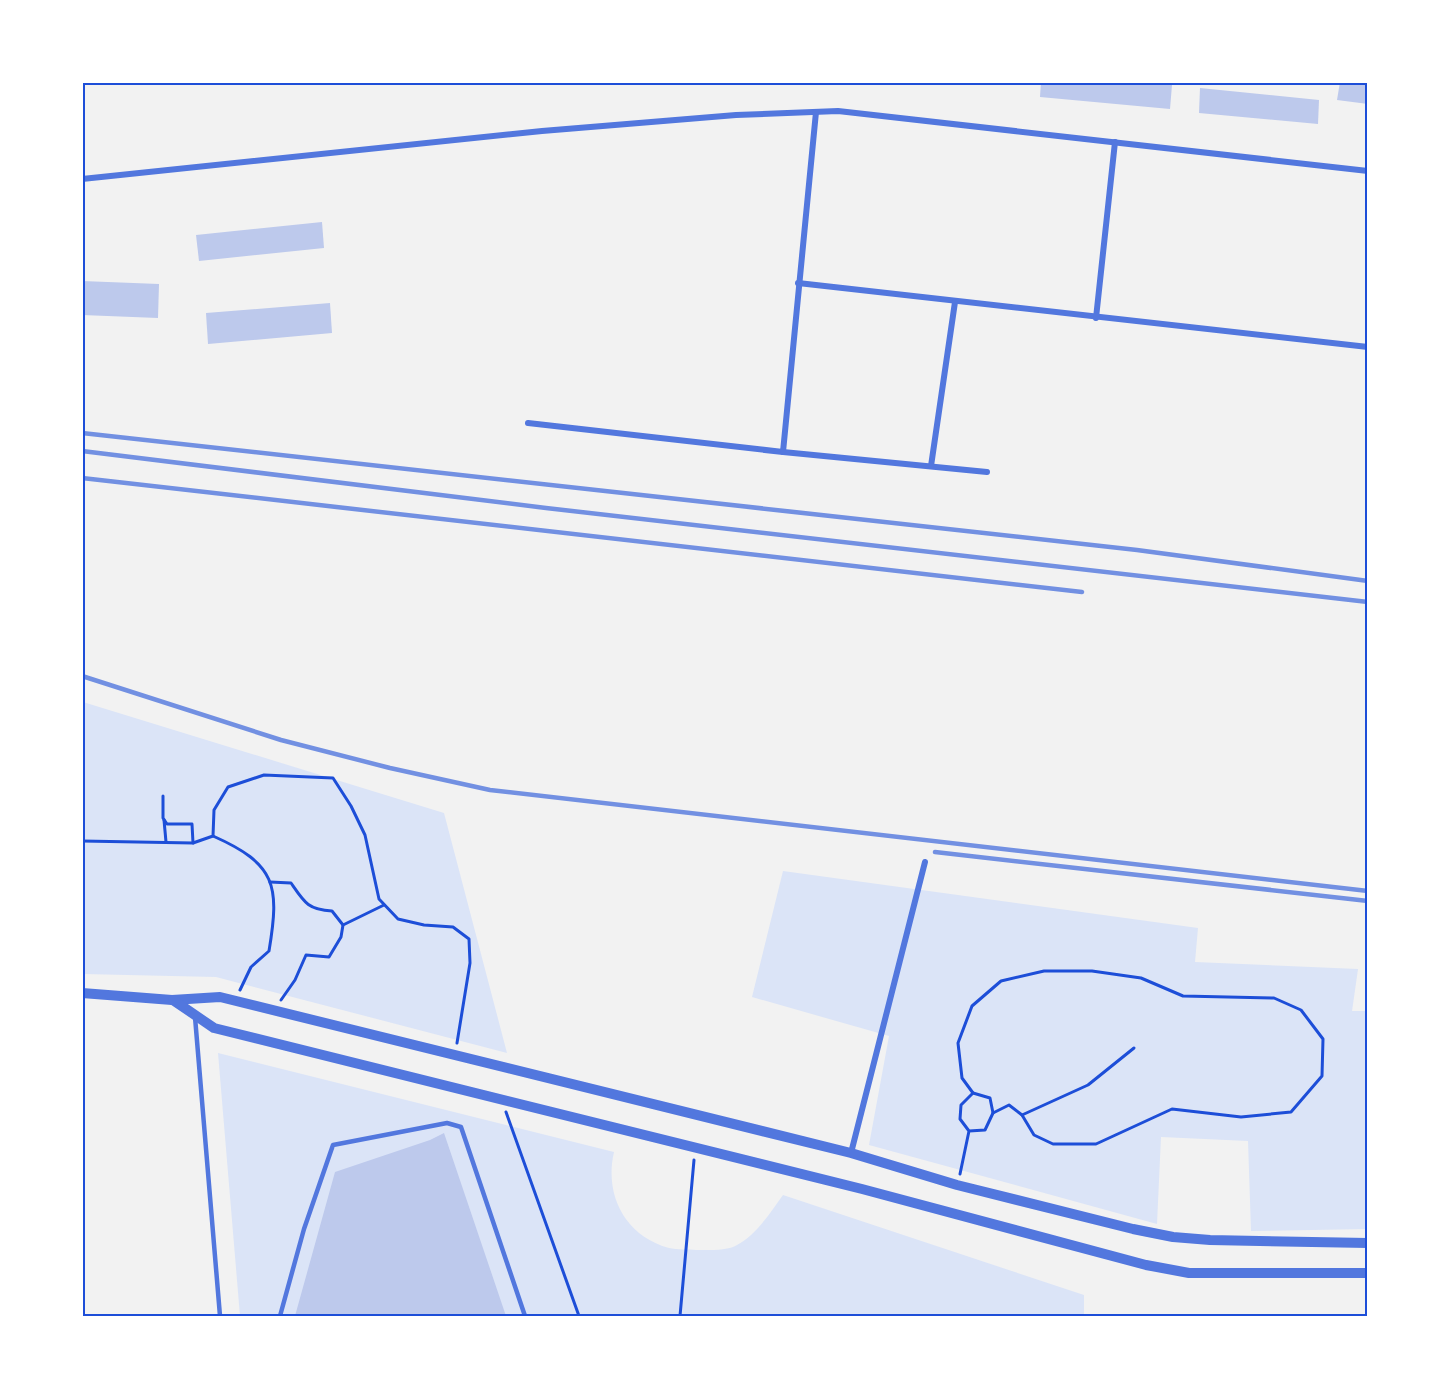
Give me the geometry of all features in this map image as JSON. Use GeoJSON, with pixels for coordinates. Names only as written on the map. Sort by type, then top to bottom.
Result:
{"type":"FeatureCollection","features":[{"type":"Feature","properties":{"kind":"street"},"geometry":{"type":"LineString","coordinates":[[82,179],[542,131],[736,115],[838,111],[1368,171]]}},
{"type":"Feature","properties":{"kind":"street"},"geometry":{"type":"LineString","coordinates":[[783,452],[816,112]]}},
{"type":"Feature","properties":{"kind":"street"},"geometry":{"type":"LineString","coordinates":[[1096,318],[1115,142]]}},
{"type":"Feature","properties":{"kind":"street"},"geometry":{"type":"LineString","coordinates":[[798,283],[1368,347]]}},
{"type":"Feature","properties":{"kind":"street"},"geometry":{"type":"LineString","coordinates":[[931,466],[955,302]]}},
{"type":"Feature","properties":{"kind":"street"},"geometry":{"type":"LineString","coordinates":[[528,423],[987,472]]}},
{"type":"Feature","properties":{"kind":"street"},"geometry":{"type":"LineString","coordinates":[[851,1153],[925,862]]}},
{"type":"Feature","properties":{"kind":"street"},"geometry":{"type":"LineString","coordinates":[[82,993],[172,1000],[220,997],[455,1057],[851,1153],[957,1185],[1173,1237],[1251,1243],[1368,1243]]}},
{"type":"Feature","properties":{"kind":"street"},"geometry":{"type":"LineString","coordinates":[[172,1000],[213,1028],[862,1189],[1146,1265],[1210,1274],[1368,1273]]}},
{"type":"Feature","properties":{"kind":"lane"},"geometry":{"type":"LineString","coordinates":[[194,1015],[220,1317]]}},
{"type":"Feature","properties":{"kind":"lane"},"geometry":{"type":"LineString","coordinates":[[280,1317],[304,1229],[333,1145],[447,1123],[461,1127],[525,1317]]}},
{"type":"Feature","properties":{"kind":"path"},"geometry":{"type":"LineString","coordinates":[[213,836],[214,810],[228,787],[264,775],[333,778],[351,806],[365,835],[379,899],[398,919],[424,925],[453,927],[469,939],[470,963],[455,1057]]}},
{"type":"Feature","properties":{"kind":"path"},"geometry":{"type":"LineString","coordinates":[[164,796],[166,842]]}},
{"type":"Feature","properties":{"kind":"path"},"geometry":{"type":"LineString","coordinates":[[164,818],[167,824],[192,824],[192,843]]}},
{"type":"Feature","properties":{"kind":"path"},"geometry":{"type":"LineString","coordinates":[[82,841],[192,843],[213,836],[246,850],[269,876],[275,917],[269,951],[251,967],[240,991],[254,1006],[281,1000],[295,980],[306,955],[329,957],[341,937],[343,925],[332,911],[316,910],[302,900],[291,883],[270,882]]}},
{"type":"Feature","properties":{"kind":"path"},"geometry":{"type":"LineString","coordinates":[[343,925],[385,905]]}},
{"type":"Feature","properties":{"kind":"path"},"geometry":{"type":"LineString","coordinates":[[969,1131],[985,1130],[993,1113],[990,1098],[974,1093],[962,1078],[958,1043],[972,1006],[1001,981],[1044,971],[1092,971],[1141,978],[1183,996],[1274,998],[1301,1010],[1323,1039],[1322,1076],[1291,1112],[1241,1117],[1172,1109],[1096,1144],[1053,1144],[1034,1135],[1022,1115],[1009,1105],[993,1113]]}},
{"type":"Feature","properties":{"kind":"path"},"geometry":{"type":"LineString","coordinates":[[1022,1115],[1088,1085],[1134,1048]]}},
{"type":"Feature","properties":{"kind":"path"},"geometry":{"type":"LineString","coordinates":[[957,1185],[969,1131],[960,1119],[961,1105],[974,1093]]}},
{"type":"Feature","properties":{"kind":"path"},"geometry":{"type":"LineString","coordinates":[[502,1099],[579,1317]]}},
{"type":"Feature","properties":{"kind":"path"},"geometry":{"type":"LineString","coordinates":[[680,1317],[696,1148]]}},
{"type":"Feature","properties":{"kind":"shaded area"},"geometry":{"type":"Polygon","coordinates":[[[83,702],[444,813],[507,1053],[216,977],[83,974],[83,702]]]}},
{"type":"Feature","properties":{"kind":"shaded area"},"geometry":{"type":"Polygon","coordinates":[[[783,871],[1198,928],[1195,962],[1358,969],[1352,1011],[1368,1011],[1367,1229],[1251,1231],[1248,1141],[1161,1137],[1157,1224],[869,1145],[889,1036],[752,997],[783,871]]]}},
{"type":"Feature","properties":{"kind":"shaded area"},"geometry":{"type":"Polygon","coordinates":[[[218,1053],[614,1152],[612,1183],[621,1212],[640,1234],[669,1248],[711,1250],[733,1247],[757,1229],[783,1195],[1084,1295],[1084,1316],[240,1316],[218,1053]]]}},
{"type":"Feature","properties":{"kind":"building"},"geometry":{"type":"Polygon","coordinates":[[[1041,82],[1140,82],[1172,85],[1170,109],[1040,97],[1041,82]]]}},
{"type":"Feature","properties":{"kind":"building"},"geometry":{"type":"Polygon","coordinates":[[[1340,82],[1368,82],[1368,104],[1337,100],[1340,82]]]}},
{"type":"Feature","properties":{"kind":"building"},"geometry":{"type":"Polygon","coordinates":[[[1200,88],[1319,100],[1318,124],[1199,113],[1200,88]]]}},
{"type":"Feature","properties":{"kind":"building"},"geometry":{"type":"Polygon","coordinates":[[[322,222],[324,248],[199,261],[196,235],[322,222]]]}},
{"type":"Feature","properties":{"kind":"building"},"geometry":{"type":"Polygon","coordinates":[[[82,281],[159,284],[158,318],[82,315],[82,281]]]}},
{"type":"Feature","properties":{"kind":"building"},"geometry":{"type":"Polygon","coordinates":[[[330,303],[332,333],[208,344],[206,313],[330,303]]]}},
{"type":"Feature","properties":{"kind":"building"},"geometry":{"type":"Polygon","coordinates":[[[444,1133],[506,1316],[295,1316],[335,1172],[430,1140],[444,1133]]]}},
{"type":"Feature","properties":{"kind":"railway"},"geometry":{"type":"LineString","coordinates":[[82,433],[1137,550],[1368,581]]}},
{"type":"Feature","properties":{"kind":"railway"},"geometry":{"type":"LineString","coordinates":[[82,451],[546,508],[1368,602]]}},
{"type":"Feature","properties":{"kind":"railway"},"geometry":{"type":"LineString","coordinates":[[82,478],[1082,592]]}},
{"type":"Feature","properties":{"kind":"railway"},"geometry":{"type":"LineString","coordinates":[[82,676],[281,740],[390,768],[490,790],[1368,891]]}},
{"type":"Feature","properties":{"kind":"railway"},"geometry":{"type":"LineString","coordinates":[[935,852],[1368,901]]}}]}
